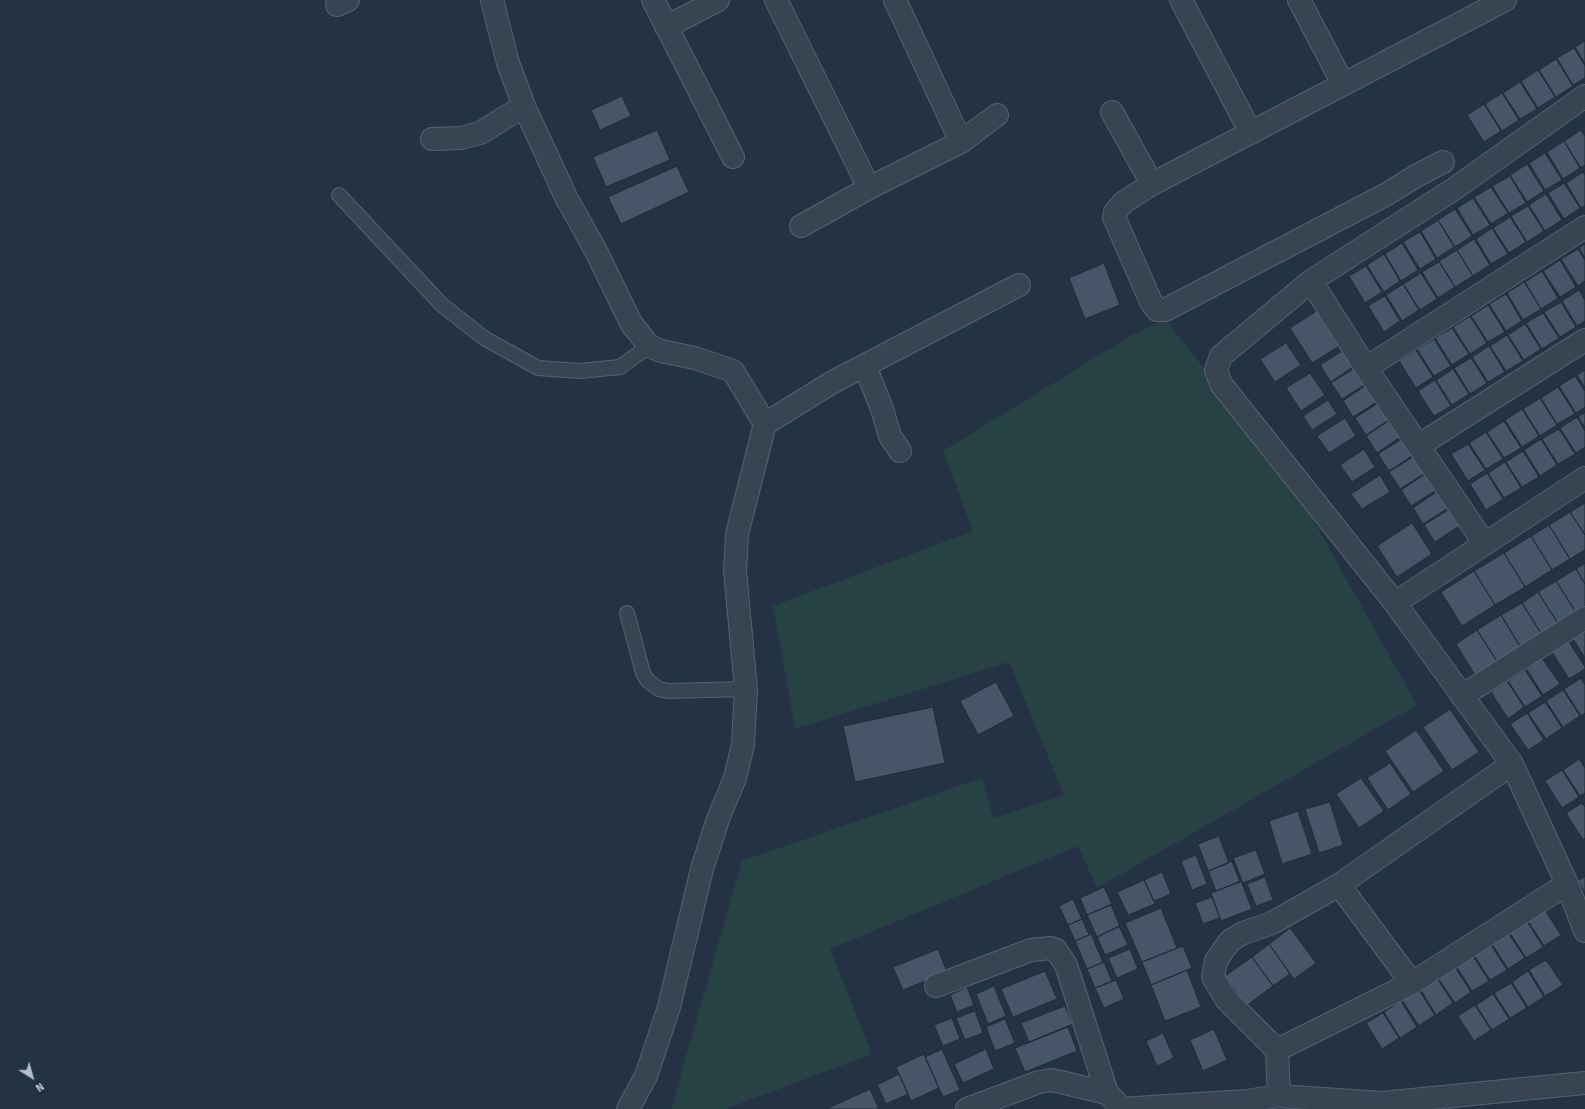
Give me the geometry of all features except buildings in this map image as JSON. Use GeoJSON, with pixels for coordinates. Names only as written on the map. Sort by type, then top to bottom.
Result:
{"type":"FeatureCollection","features":[{"type":"Feature","properties":{"kind":"street"},"geometry":{"type":"LineString","coordinates":[[492,0],[508,63],[524,106],[566,197],[596,251],[631,323],[649,346],[661,351],[695,358],[733,371],[765,424]]}},
{"type":"Feature","properties":{"kind":"street"},"geometry":{"type":"LineString","coordinates":[[653,0],[733,157]]}},
{"type":"Feature","properties":{"kind":"street"},"geometry":{"type":"LineString","coordinates":[[666,27],[718,0]]}},
{"type":"Feature","properties":{"kind":"street"},"geometry":{"type":"LineString","coordinates":[[776,0],[869,188]]}},
{"type":"Feature","properties":{"kind":"street"},"geometry":{"type":"LineString","coordinates":[[895,0],[961,142]]}},
{"type":"Feature","properties":{"kind":"street"},"geometry":{"type":"LineString","coordinates":[[1181,0],[1251,132]]}},
{"type":"Feature","properties":{"kind":"street"},"geometry":{"type":"LineString","coordinates":[[1299,0],[1343,84]]}},
{"type":"Feature","properties":{"kind":"street"},"geometry":{"type":"LineString","coordinates":[[1443,162],[1416,176],[1388,194],[1165,310],[1156,310],[1151,302],[1114,217],[1115,212],[1124,202],[1152,184],[1505,0]]}},
{"type":"Feature","properties":{"kind":"street"},"geometry":{"type":"LineString","coordinates":[[1585,96],[1454,189],[1311,281],[1221,356],[1216,370],[1221,384],[1395,603],[1512,764],[1567,884],[1585,931]]}},
{"type":"Feature","properties":{"kind":"street"},"geometry":{"type":"LineString","coordinates":[[432,139],[460,138],[480,133],[524,106]]}},
{"type":"Feature","properties":{"kind":"street"},"geometry":{"type":"LineString","coordinates":[[1112,112],[1152,184]]}},
{"type":"Feature","properties":{"kind":"street"},"geometry":{"type":"LineString","coordinates":[[801,226],[869,188],[961,142],[997,115]]}},
{"type":"Feature","properties":{"kind":"street"},"geometry":{"type":"LineString","coordinates":[[1366,368],[1585,227]]}},
{"type":"Feature","properties":{"kind":"street"},"geometry":{"type":"LineString","coordinates":[[1311,281],[1366,368],[1484,543]]}},
{"type":"Feature","properties":{"kind":"street"},"geometry":{"type":"LineString","coordinates":[[628,1109],[646,1076],[669,1007],[702,869],[718,819],[735,778],[743,745],[746,690],[735,571],[736,534],[765,424],[831,383],[1019,285]]}},
{"type":"Feature","properties":{"kind":"street"},"geometry":{"type":"LineString","coordinates":[[1418,446],[1585,340]]}},
{"type":"Feature","properties":{"kind":"street"},"geometry":{"type":"LineString","coordinates":[[865,366],[882,409],[890,436],[900,451]]}},
{"type":"Feature","properties":{"kind":"street"},"geometry":{"type":"LineString","coordinates":[[1395,603],[1484,543],[1585,478]]}},
{"type":"Feature","properties":{"kind":"street"},"geometry":{"type":"LineString","coordinates":[[1462,696],[1585,618]]}},
{"type":"Feature","properties":{"kind":"street"},"geometry":{"type":"LineString","coordinates":[[1279,1096],[1277,1050],[1226,998],[1213,977],[1216,961],[1230,941],[1243,933],[1272,923],[1339,886],[1512,764]]}},
{"type":"Feature","properties":{"kind":"street"},"geometry":{"type":"LineString","coordinates":[[1277,1050],[1412,983],[1567,884]]}},
{"type":"Feature","properties":{"kind":"street"},"geometry":{"type":"LineString","coordinates":[[1339,886],[1412,983]]}},
{"type":"Feature","properties":{"kind":"street"},"geometry":{"type":"LineString","coordinates":[[936,986],[1031,950],[1051,948],[1056,950],[1066,966],[1116,1103]]}},
{"type":"Feature","properties":{"kind":"street"},"geometry":{"type":"LineString","coordinates":[[967,1109],[1039,1082],[1052,1080],[1116,1103],[1248,1105],[1279,1096],[1384,1106],[1494,1102],[1585,1083]]}},
{"type":"Feature","properties":{"kind":"lane"},"geometry":{"type":"LineString","coordinates":[[339,195],[442,305],[484,338],[538,368],[580,371],[620,367],[649,346]]}},
{"type":"Feature","properties":{"kind":"lane"},"geometry":{"type":"LineString","coordinates":[[627,613],[643,673],[648,681],[659,689],[668,691],[746,690]]}},
{"type":"Feature","properties":{"kind":"green space"},"geometry":{"type":"Polygon","coordinates":[[[1165,319],[1287,473],[1417,705],[1097,888],[1078,846],[830,949],[872,1054],[726,1109],[671,1109],[742,861],[982,778],[993,818],[1064,795],[1009,662],[795,729],[773,606],[973,531],[943,451],[1132,335],[1165,319]]]}}]}
